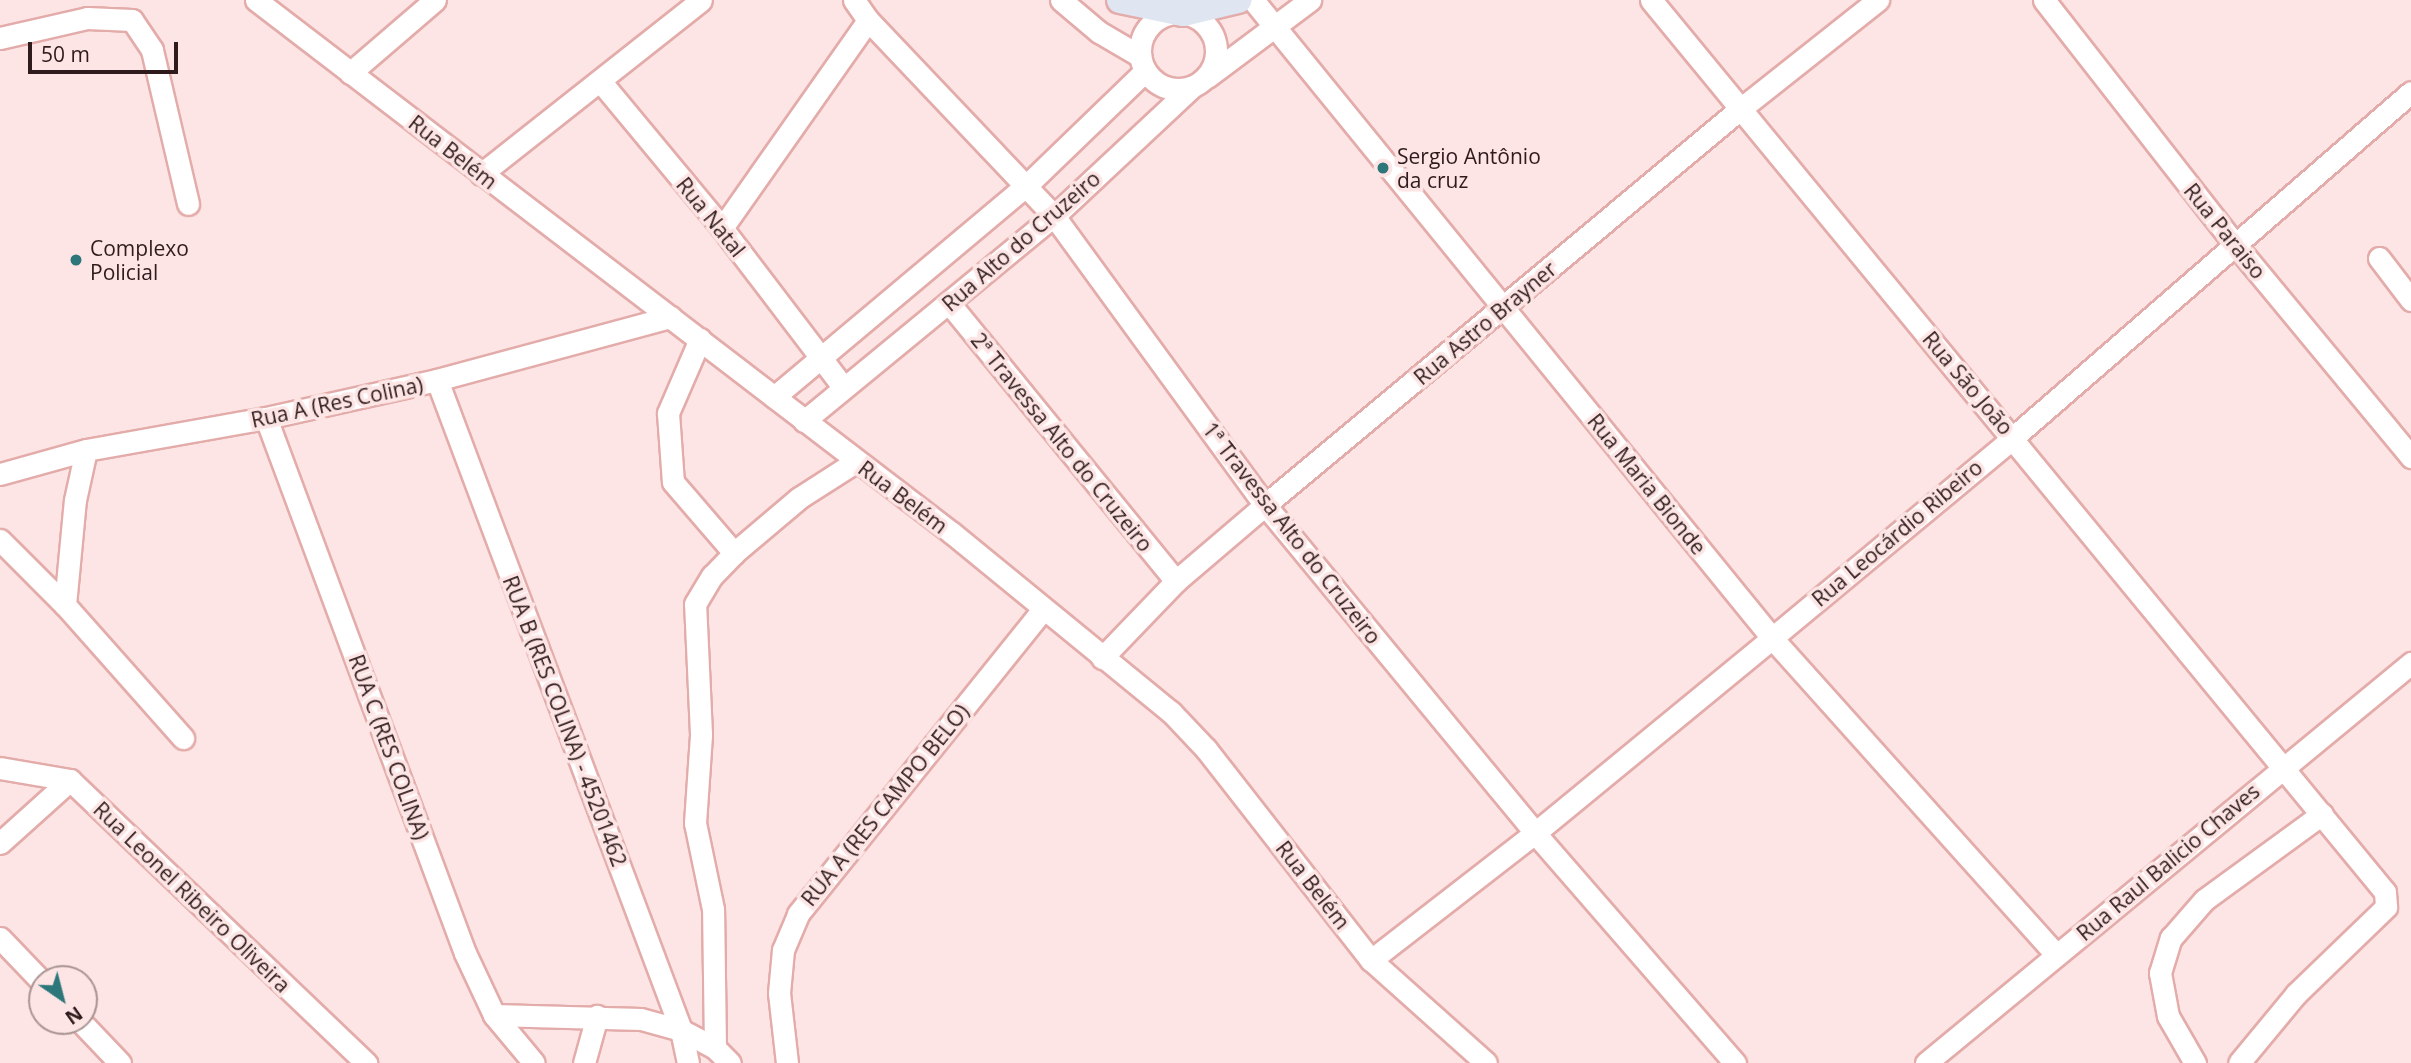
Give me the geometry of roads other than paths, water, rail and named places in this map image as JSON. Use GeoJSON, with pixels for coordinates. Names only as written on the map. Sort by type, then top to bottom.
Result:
{"type":"FeatureCollection","features":[{"type":"Feature","properties":{"kind":"main road"},"geometry":{"type":"LineString","coordinates":[[1120,0],[1183,13],[1238,0]]}},
{"type":"Feature","properties":{"kind":"street","name":"Rua Belém"},"geometry":{"type":"LineString","coordinates":[[256,0],[951,533],[1042,610],[1171,712],[1206,749],[1371,960],[1486,1063]]}},
{"type":"Feature","properties":{"kind":"street"},"geometry":{"type":"LineString","coordinates":[[350,73],[435,0]]}},
{"type":"Feature","properties":{"kind":"street"},"geometry":{"type":"LineString","coordinates":[[481,174],[601,82],[701,0]]}},
{"type":"Feature","properties":{"kind":"street","name":"1ª Travessa Alto do Cruzeiro"},"geometry":{"type":"LineString","coordinates":[[854,0],[867,20],[1054,216],[1265,505],[1535,833],[1735,1063]]}},
{"type":"Feature","properties":{"kind":"street"},"geometry":{"type":"LineString","coordinates":[[1061,0],[1171,89],[1199,83],[1214,67],[1215,38],[1197,17],[1171,13],[1151,24],[1144,33],[1143,64]]}},
{"type":"Feature","properties":{"kind":"street","name":"Rua Maria Bionde"},"geometry":{"type":"LineString","coordinates":[[1253,0],[1772,638],[2056,955]]}},
{"type":"Feature","properties":{"kind":"street","name":"Rua Alto do Cruzeiro"},"geometry":{"type":"LineString","coordinates":[[804,421],[1054,216],[1199,83],[1310,0]]}},
{"type":"Feature","properties":{"kind":"street","name":"Rua São João"},"geometry":{"type":"LineString","coordinates":[[1651,0],[2285,766],[2385,892],[2386,907],[2296,994],[2239,1063]]}},
{"type":"Feature","properties":{"kind":"street","name":"Rua Astro Brayner"},"geometry":{"type":"LineString","coordinates":[[1102,658],[1175,581],[1741,108],[1878,0]]}},
{"type":"Feature","properties":{"kind":"street","name":"Rua Paraiso"},"geometry":{"type":"LineString","coordinates":[[2044,0],[2234,243],[2411,457]]}},
{"type":"Feature","properties":{"kind":"street"},"geometry":{"type":"LineString","coordinates":[[0,38],[87,18],[132,20],[152,50],[188,204]]}},
{"type":"Feature","properties":{"kind":"street"},"geometry":{"type":"LineString","coordinates":[[722,228],[867,20]]}},
{"type":"Feature","properties":{"kind":"street","name":"Rua Alto do Cruzeiro"},"geometry":{"type":"LineString","coordinates":[[774,397],[818,355],[1027,185],[1143,64]]}},
{"type":"Feature","properties":{"kind":"street","name":"Rua Natal"},"geometry":{"type":"LineString","coordinates":[[601,82],[722,228],[818,355]]}},
{"type":"Feature","properties":{"kind":"street","name":"Rua Leocárdio Ribeiro"},"geometry":{"type":"LineString","coordinates":[[1371,960],[1535,833],[2013,437],[2411,92]]}},
{"type":"Feature","properties":{"kind":"street"},"geometry":{"type":"LineString","coordinates":[[2379,258],[2411,300]]}},
{"type":"Feature","properties":{"kind":"street","name":"2ª Travessa Alto do Cruzeiro"},"geometry":{"type":"LineString","coordinates":[[949,303],[1175,581]]}},
{"type":"Feature","properties":{"kind":"street","name":"Rua A (Res Colina)"},"geometry":{"type":"LineString","coordinates":[[0,474],[86,450],[266,418],[437,380],[671,317]]}},
{"type":"Feature","properties":{"kind":"street"},"geometry":{"type":"LineString","coordinates":[[700,339],[668,413],[673,482],[734,553]]}},
{"type":"Feature","properties":{"kind":"street"},"geometry":{"type":"LineString","coordinates":[[818,355],[843,387]]}},
{"type":"Feature","properties":{"kind":"street","name":"RUA B (RES COLINA) - 45201462"},"geometry":{"type":"LineString","coordinates":[[437,380],[681,1030],[688,1063]]}},
{"type":"Feature","properties":{"kind":"street","name":"RUA C (RES COLINA)"},"geometry":{"type":"LineString","coordinates":[[266,418],[465,953],[494,1015],[534,1063]]}},
{"type":"Feature","properties":{"kind":"street"},"geometry":{"type":"LineString","coordinates":[[65,604],[75,500],[86,450]]}},
{"type":"Feature","properties":{"kind":"street"},"geometry":{"type":"LineString","coordinates":[[715,1048],[713,909],[695,823],[701,734],[695,604],[712,576],[734,553],[799,498],[855,462]]}},
{"type":"Feature","properties":{"kind":"street"},"geometry":{"type":"LineString","coordinates":[[0,540],[65,604],[183,738]]}},
{"type":"Feature","properties":{"kind":"street","name":"RUA A (RES CAMPO BELO)"},"geometry":{"type":"LineString","coordinates":[[787,1063],[779,993],[783,950],[798,914],[1042,610]]}},
{"type":"Feature","properties":{"kind":"street","name":"Rua Raul Balicio Chaves"},"geometry":{"type":"LineString","coordinates":[[1926,1063],[2411,663]]}},
{"type":"Feature","properties":{"kind":"street"},"geometry":{"type":"LineString","coordinates":[[0,768],[70,780]]}},
{"type":"Feature","properties":{"kind":"street"},"geometry":{"type":"LineString","coordinates":[[0,842],[70,780]]}},
{"type":"Feature","properties":{"kind":"street","name":"Rua Leonel Ribeiro Oliveira"},"geometry":{"type":"LineString","coordinates":[[70,780],[365,1062]]}},
{"type":"Feature","properties":{"kind":"street"},"geometry":{"type":"LineString","coordinates":[[2195,1063],[2168,1016],[2161,973],[2171,938],[2204,900],[2322,814]]}},
{"type":"Feature","properties":{"kind":"street"},"geometry":{"type":"LineString","coordinates":[[0,938],[28,967]]}},
{"type":"Feature","properties":{"kind":"street"},"geometry":{"type":"LineString","coordinates":[[494,1015],[641,1019],[681,1030],[715,1048],[730,1063]]}},
{"type":"Feature","properties":{"kind":"street"},"geometry":{"type":"LineString","coordinates":[[584,1063],[597,1016]]}},
{"type":"Feature","properties":{"kind":"street"},"geometry":{"type":"LineString","coordinates":[[93,1035],[120,1063]]}},
{"type":"Feature","properties":{"kind":"place","name":"Sergio Antônio da cruz"},"geometry":{"type":"Point","coordinates":[1383,168]}},
{"type":"Feature","properties":{"kind":"place","name":"Complexo Policial"},"geometry":{"type":"Point","coordinates":[76,260]}}]}
